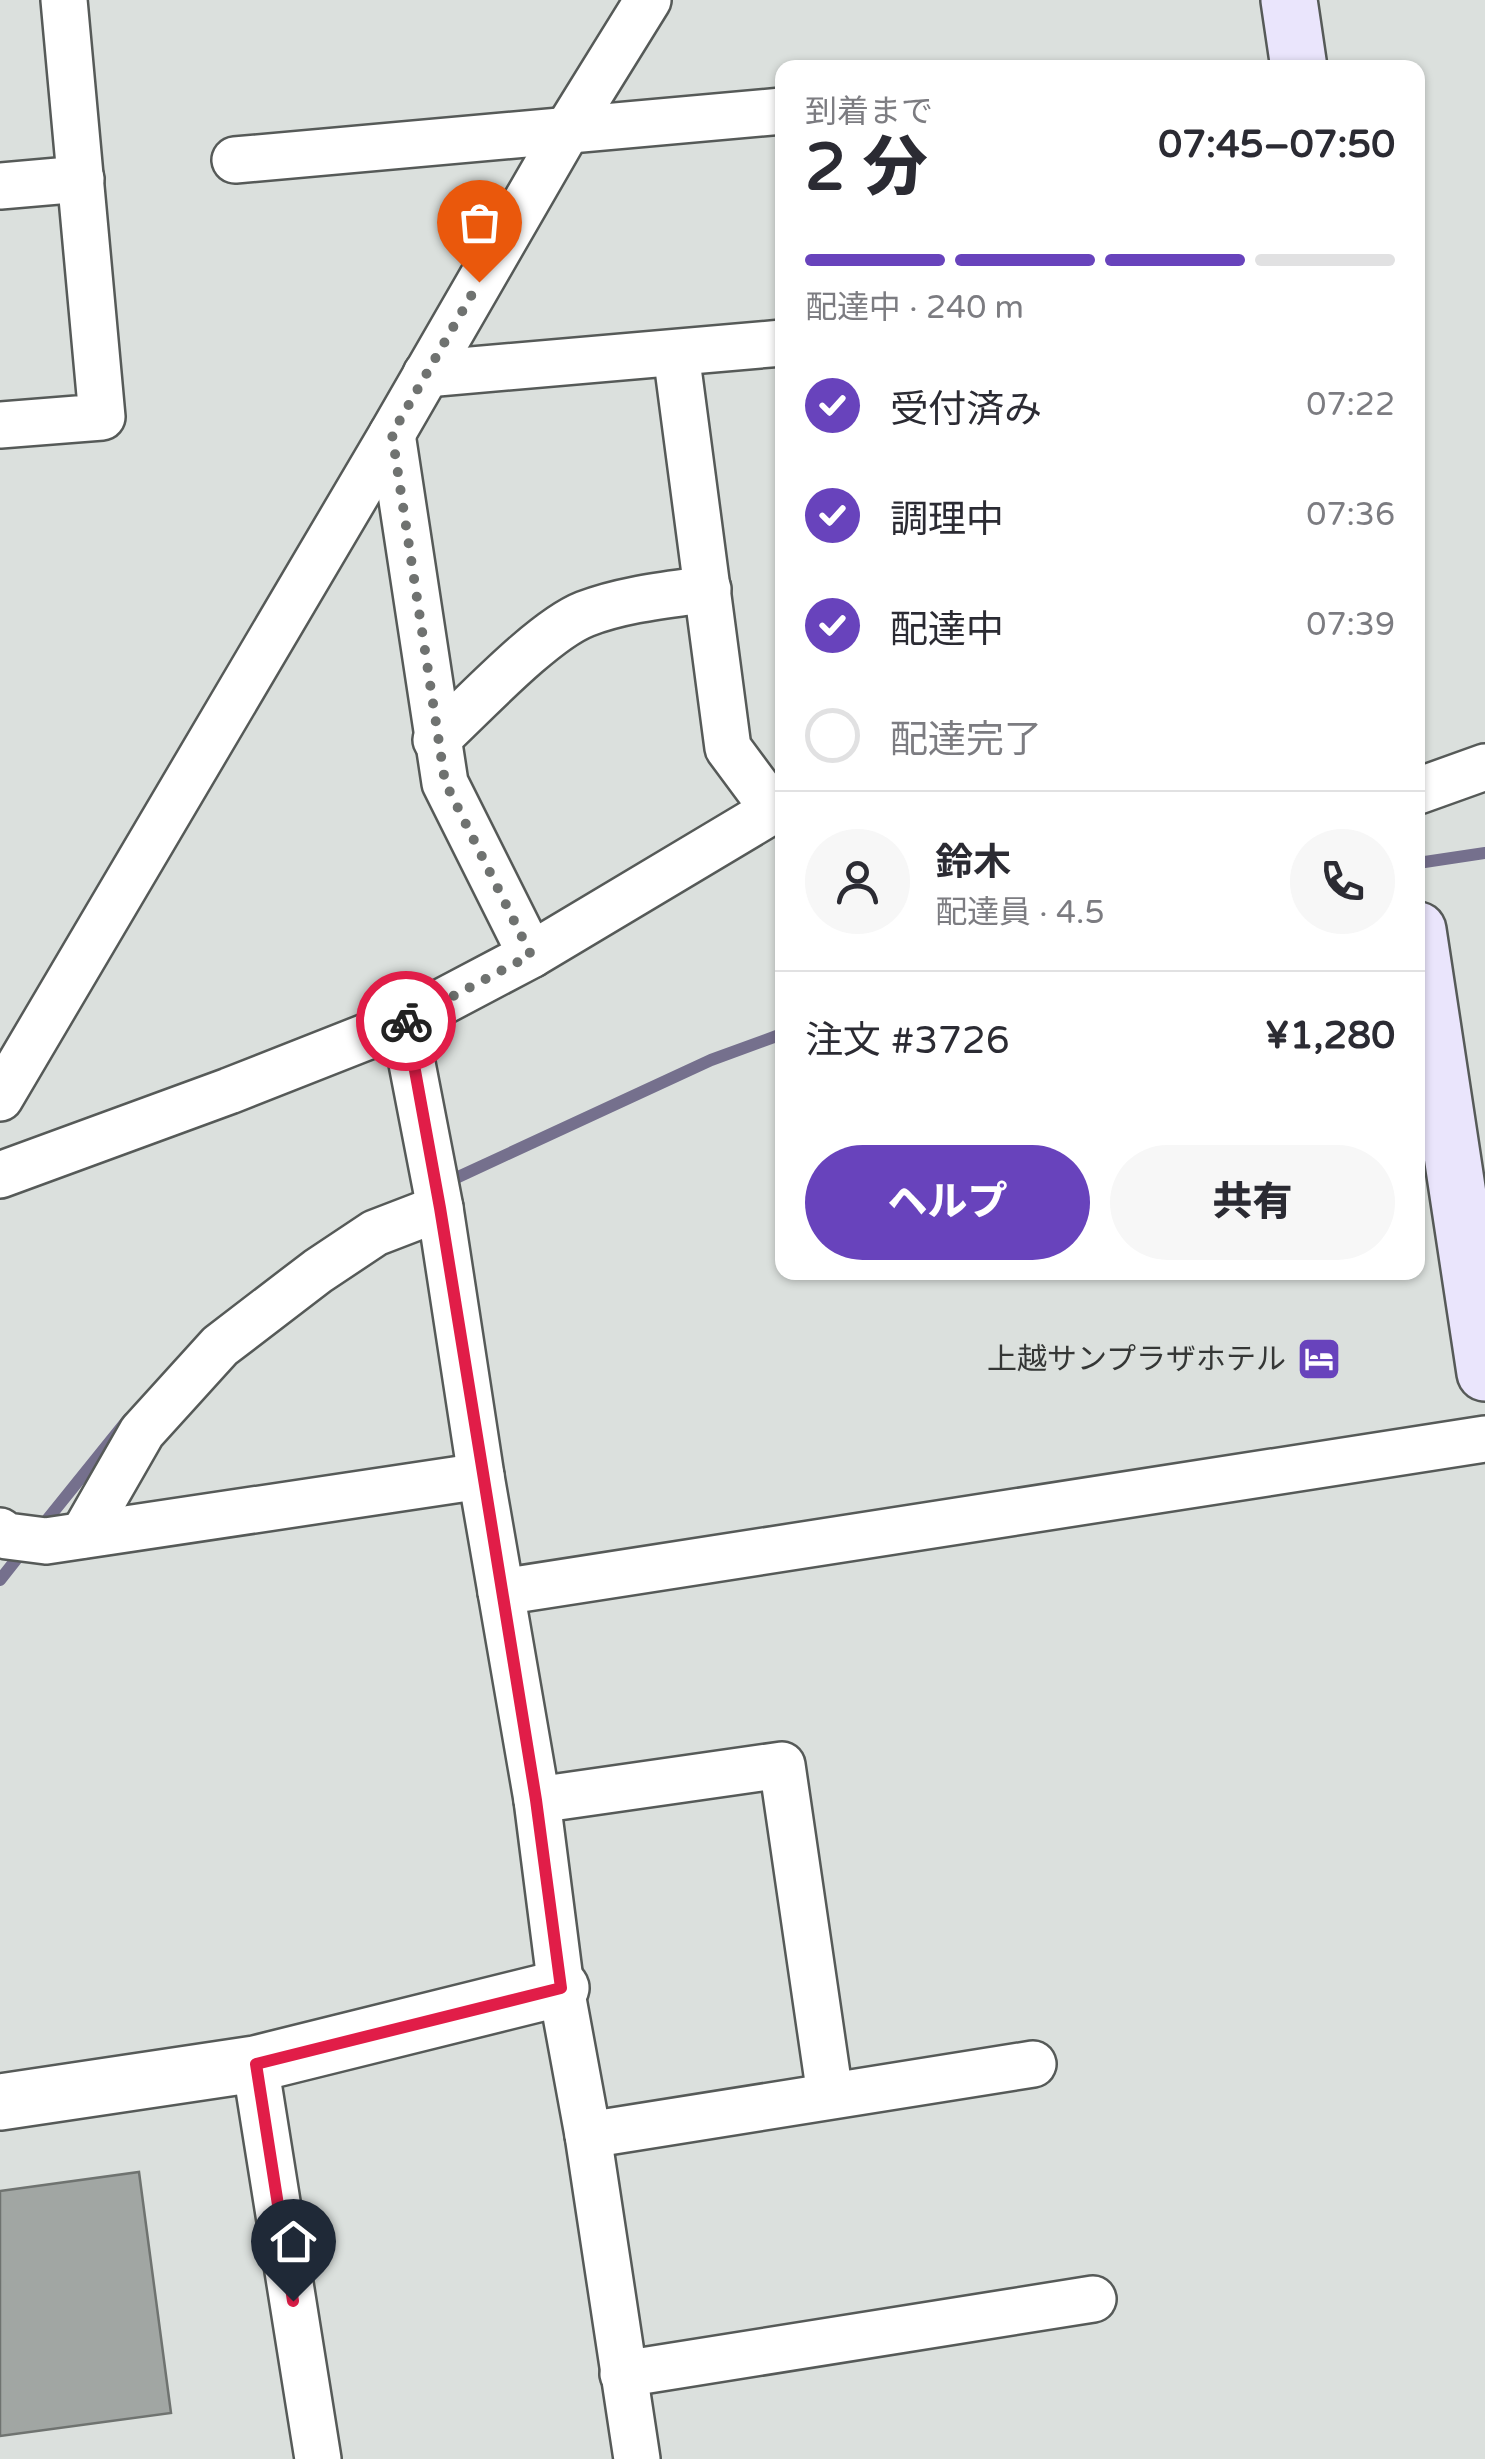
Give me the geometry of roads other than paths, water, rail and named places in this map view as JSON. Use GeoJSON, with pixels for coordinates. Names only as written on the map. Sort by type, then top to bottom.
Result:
{"type":"FeatureCollection","features":[{"type":"Feature","properties":{"kind":"main road"},"geometry":{"type":"LineString","coordinates":[[1289,0],[1298,60]]}},
{"type":"Feature","properties":{"kind":"main road"},"geometry":{"type":"LineString","coordinates":[[1425,976],[1485,1373]]}},
{"type":"Feature","properties":{"kind":"street"},"geometry":{"type":"LineString","coordinates":[[0,425],[102,417],[64,0]]}},
{"type":"Feature","properties":{"kind":"street"},"geometry":{"type":"LineString","coordinates":[[0,1098],[568,129],[648,0]]}},
{"type":"Feature","properties":{"kind":"street"},"geometry":{"type":"LineString","coordinates":[[234,160],[775,112]]}},
{"type":"Feature","properties":{"kind":"street"},"geometry":{"type":"LineString","coordinates":[[0,186],[81,179]]}},
{"type":"Feature","properties":{"kind":"street"},"geometry":{"type":"LineString","coordinates":[[426,374],[775,343]]}},
{"type":"Feature","properties":{"kind":"street"},"geometry":{"type":"LineString","coordinates":[[676,353],[728,748],[775,804]]}},
{"type":"Feature","properties":{"kind":"street"},"geometry":{"type":"LineString","coordinates":[[392,434],[445,782],[531,955]]}},
{"type":"Feature","properties":{"kind":"street"},"geometry":{"type":"LineString","coordinates":[[436,740],[535,648],[582,615],[632,600],[708,589]]}},
{"type":"Feature","properties":{"kind":"street"},"geometry":{"type":"LineString","coordinates":[[1425,789],[1485,767]]}},
{"type":"Feature","properties":{"kind":"street"},"geometry":{"type":"LineString","coordinates":[[0,1175],[404,1022],[531,955],[775,810]]}},
{"type":"Feature","properties":{"kind":"street"},"geometry":{"type":"LineString","coordinates":[[404,1022],[440,1208],[536,1800],[561,1988],[588,2135],[637,2459]]}},
{"type":"Feature","properties":{"kind":"street"},"geometry":{"type":"LineString","coordinates":[[83,1535],[142,1432],[220,1346],[318,1271],[376,1233],[440,1208]]}},
{"type":"Feature","properties":{"kind":"street"},"geometry":{"type":"LineString","coordinates":[[501,1592],[1485,1440]]}},
{"type":"Feature","properties":{"kind":"street"},"geometry":{"type":"LineString","coordinates":[[0,1531],[7,1536],[46,1541],[481,1476]]}},
{"type":"Feature","properties":{"kind":"street"},"geometry":{"type":"LineString","coordinates":[[536,1800],[782,1765],[830,2095]]}},
{"type":"Feature","properties":{"kind":"street"},"geometry":{"type":"LineString","coordinates":[[0,2102],[256,2064],[561,1988]]}},
{"type":"Feature","properties":{"kind":"street"},"geometry":{"type":"LineString","coordinates":[[256,2064],[318,2459]]}},
{"type":"Feature","properties":{"kind":"street"},"geometry":{"type":"LineString","coordinates":[[588,2135],[1034,2064]]}},
{"type":"Feature","properties":{"kind":"street"},"geometry":{"type":"LineString","coordinates":[[623,2374],[1093,2300]]}},
{"type":"Feature","properties":{"kind":"waterway"},"geometry":{"type":"LineString","coordinates":[[1425,862],[1485,853]]}},
{"type":"Feature","properties":{"kind":"waterway"},"geometry":{"type":"LineString","coordinates":[[443,1184],[711,1060],[775,1037]]}},
{"type":"Feature","properties":{"kind":"waterway"},"geometry":{"type":"LineString","coordinates":[[38,1531],[129,1418]]}},
{"type":"Feature","properties":{"kind":"waterway"},"geometry":{"type":"LineString","coordinates":[[0,1580],[26,1547]]}},
{"type":"Feature","properties":{"kind":"place","name":"上越サンプラザホテル"},"geometry":{"type":"Point","coordinates":[1319,1359]}}]}
